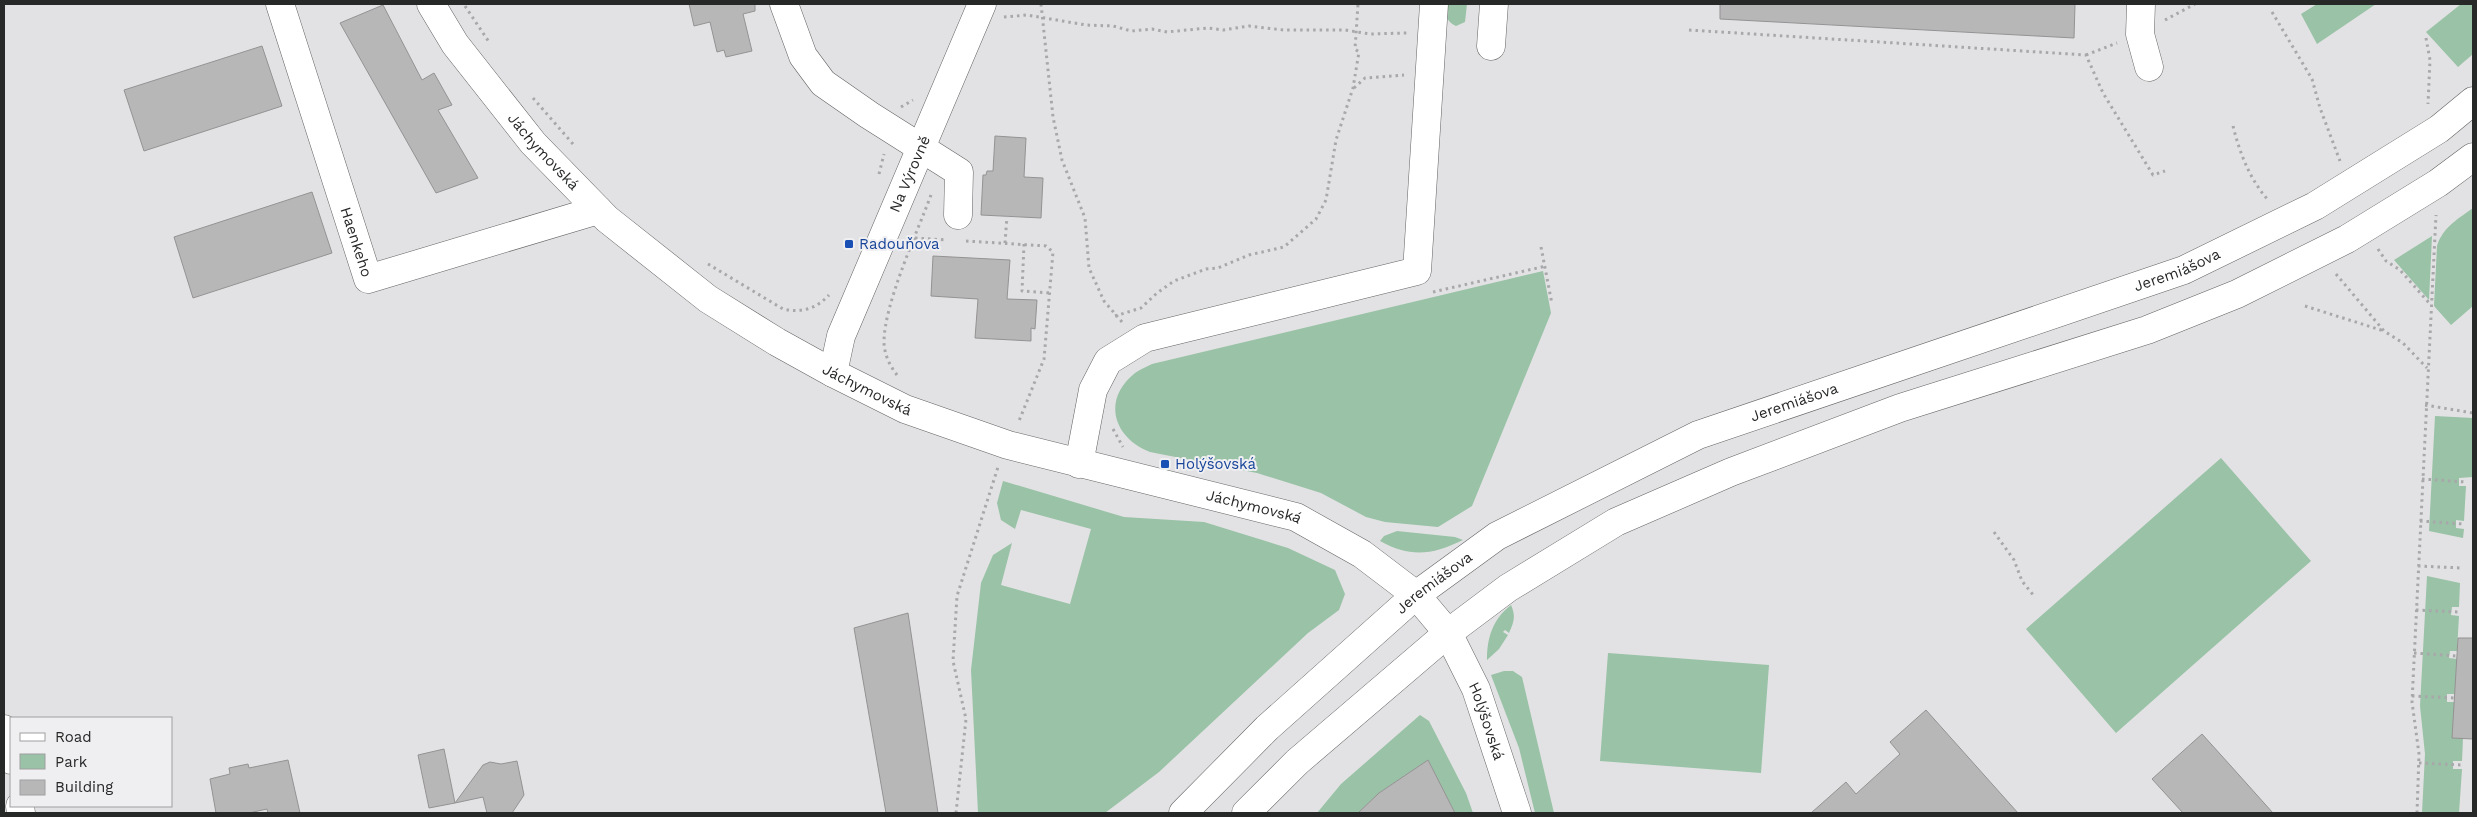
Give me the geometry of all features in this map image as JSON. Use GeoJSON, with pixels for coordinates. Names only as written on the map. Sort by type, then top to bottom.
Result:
{"type":"FeatureCollection","features":[{"type":"Feature","properties":{"kind":"main road","name":"Haenkeho"},"geometry":{"type":"LineString","coordinates":[[280,4],[368,279],[598,210]]}},
{"type":"Feature","properties":{"kind":"main road","name":"Jáchymovská"},"geometry":{"type":"LineString","coordinates":[[431,4],[455,44],[533,143],[598,210],[708,299],[833,374],[905,409],[1008,445],[1296,517],[1354,548],[1416,595],[1448,633]]}},
{"type":"Feature","properties":{"kind":"main road"},"geometry":{"type":"LineString","coordinates":[[784,4],[803,56],[823,83],[869,115],[959,172],[956,232]]}},
{"type":"Feature","properties":{"kind":"main road"},"geometry":{"type":"LineString","coordinates":[[1079,464],[1093,390],[1108,361],[1145,338],[1417,271],[1434,4]]}},
{"type":"Feature","properties":{"kind":"main road"},"geometry":{"type":"LineString","coordinates":[[1491,46],[1494,4]]}},
{"type":"Feature","properties":{"kind":"main road"},"geometry":{"type":"LineString","coordinates":[[2141,4],[2140,34],[2149,67]]}},
{"type":"Feature","properties":{"kind":"main road","name":"Na Výrovně"},"geometry":{"type":"LineString","coordinates":[[833,374],[841,336],[920,146],[993,11]]}},
{"type":"Feature","properties":{"kind":"main road","name":"Jeremiášova"},"geometry":{"type":"LineString","coordinates":[[1183,813],[1266,728],[1416,595],[1497,536],[1698,435],[2184,270],[2315,206],[2439,129],[2473,101]]}},
{"type":"Feature","properties":{"kind":"main road"},"geometry":{"type":"LineString","coordinates":[[1246,813],[1296,762],[1448,633],[1508,588],[1616,522],[1731,472],[1900,408],[2146,330],[2237,294],[2347,239],[2438,183],[2473,157]]}},
{"type":"Feature","properties":{"kind":"main road","name":"Holýšovská"},"geometry":{"type":"LineString","coordinates":[[1448,633],[1476,689],[1517,813]]}},
{"type":"Feature","properties":{"kind":"main road"},"geometry":{"type":"LineString","coordinates":[[4,729],[10,756]]}},
{"type":"Feature","properties":{"kind":"path"},"geometry":{"type":"LineString","coordinates":[[463,4],[490,44]]}},
{"type":"Feature","properties":{"kind":"path"},"geometry":{"type":"LineString","coordinates":[[1041,4],[1053,117],[1062,160],[1085,218],[1089,268],[1104,301],[1115,316],[1145,338]]}},
{"type":"Feature","properties":{"kind":"path"},"geometry":{"type":"LineString","coordinates":[[1115,316],[1141,308],[1174,281],[1206,269],[1218,268],[1249,255],[1284,247],[1316,219],[1326,200],[1336,140],[1353,88],[1359,52],[1355,49],[1358,4]]}},
{"type":"Feature","properties":{"kind":"path"},"geometry":{"type":"LineString","coordinates":[[993,11],[1086,25],[1113,26],[1131,31],[1152,30],[1167,32],[1208,28],[1224,30],[1249,26],[1284,30],[1432,33]]}},
{"type":"Feature","properties":{"kind":"path"},"geometry":{"type":"LineString","coordinates":[[2272,12],[2312,79],[2320,108],[2340,162]]}},
{"type":"Feature","properties":{"kind":"path"},"geometry":{"type":"LineString","coordinates":[[1689,30],[2086,55],[2103,93],[2153,175],[2165,170]]}},
{"type":"Feature","properties":{"kind":"path"},"geometry":{"type":"LineString","coordinates":[[2426,38],[2430,60],[2428,104]]}},
{"type":"Feature","properties":{"kind":"path"},"geometry":{"type":"LineString","coordinates":[[1353,88],[1365,78],[1430,72]]}},
{"type":"Feature","properties":{"kind":"path"},"geometry":{"type":"LineString","coordinates":[[530,94],[574,145]]}},
{"type":"Feature","properties":{"kind":"path"},"geometry":{"type":"LineString","coordinates":[[2233,126],[2240,153],[2258,189],[2269,202]]}},
{"type":"Feature","properties":{"kind":"path"},"geometry":{"type":"LineString","coordinates":[[877,181],[885,157],[882,148]]}},
{"type":"Feature","properties":{"kind":"path"},"geometry":{"type":"LineString","coordinates":[[2417,813],[2419,763],[2412,696],[2436,207]]}},
{"type":"Feature","properties":{"kind":"path"},"geometry":{"type":"LineString","coordinates":[[1006,243],[1008,216]]}},
{"type":"Feature","properties":{"kind":"path"},"geometry":{"type":"LineString","coordinates":[[915,238],[956,232],[1006,243],[1046,246],[1053,252],[1044,359],[994,475],[957,596],[953,661],[966,719],[956,813]]}},
{"type":"Feature","properties":{"kind":"path"},"geometry":{"type":"LineString","coordinates":[[1024,244],[1022,291],[1051,293]]}},
{"type":"Feature","properties":{"kind":"path"},"geometry":{"type":"LineString","coordinates":[[2376,245],[2386,261],[2400,270],[2431,304]]}},
{"type":"Feature","properties":{"kind":"path"},"geometry":{"type":"LineString","coordinates":[[1541,247],[1552,304]]}},
{"type":"Feature","properties":{"kind":"path"},"geometry":{"type":"LineString","coordinates":[[702,260],[784,309],[797,312],[811,309],[830,294]]}},
{"type":"Feature","properties":{"kind":"path"},"geometry":{"type":"LineString","coordinates":[[1425,293],[1546,266]]}},
{"type":"Feature","properties":{"kind":"path"},"geometry":{"type":"LineString","coordinates":[[2333,270],[2384,331]]}},
{"type":"Feature","properties":{"kind":"path"},"geometry":{"type":"LineString","coordinates":[[2305,306],[2384,331],[2403,343],[2427,368]]}},
{"type":"Feature","properties":{"kind":"path"},"geometry":{"type":"LineString","coordinates":[[2425,405],[2473,413]]}},
{"type":"Feature","properties":{"kind":"path"},"geometry":{"type":"LineString","coordinates":[[1112,428],[1123,448]]}},
{"type":"Feature","properties":{"kind":"path"},"geometry":{"type":"LineString","coordinates":[[2422,479],[2466,482]]}},
{"type":"Feature","properties":{"kind":"path"},"geometry":{"type":"LineString","coordinates":[[2420,521],[2464,524]]}},
{"type":"Feature","properties":{"kind":"path"},"geometry":{"type":"LineString","coordinates":[[1994,532],[2014,560],[2022,581],[2034,596]]}},
{"type":"Feature","properties":{"kind":"path"},"geometry":{"type":"LineString","coordinates":[[2418,566],[2462,568]]}},
{"type":"Feature","properties":{"kind":"path"},"geometry":{"type":"LineString","coordinates":[[2416,610],[2459,612]]}},
{"type":"Feature","properties":{"kind":"path"},"geometry":{"type":"LineString","coordinates":[[2414,653],[2457,656]]}},
{"type":"Feature","properties":{"kind":"path"},"geometry":{"type":"LineString","coordinates":[[2412,696],[2454,698]]}},
{"type":"Feature","properties":{"kind":"path"},"geometry":{"type":"LineString","coordinates":[[2419,763],[2462,765]]}},
{"type":"Feature","properties":{"kind":"green space"},"geometry":{"type":"Polygon","coordinates":[[[1445,4],[1467,4],[1465,22],[1456,26],[1450,22],[1446,14],[1445,4]]]}},
{"type":"Feature","properties":{"kind":"green space"},"geometry":{"type":"Polygon","coordinates":[[[2317,4],[2376,4],[2317,44],[2301,14],[2317,4]]]}},
{"type":"Feature","properties":{"kind":"green space"},"geometry":{"type":"Polygon","coordinates":[[[2461,4],[2473,4],[2473,54],[2458,67],[2426,32],[2461,4]]]}},
{"type":"Feature","properties":{"kind":"green space"},"geometry":{"type":"Polygon","coordinates":[[[2473,208],[2473,306],[2451,325],[2434,306],[2437,246],[2447,229],[2473,208]]]}},
{"type":"Feature","properties":{"kind":"green space"},"geometry":{"type":"Polygon","coordinates":[[[2432,236],[2429,300],[2394,260],[2432,236]]]}},
{"type":"Feature","properties":{"kind":"green space"},"geometry":{"type":"Polygon","coordinates":[[[1543,271],[1551,313],[1472,506],[1438,527],[1385,522],[1366,517],[1321,493],[1257,473],[1150,452],[1128,438],[1120,428],[1116,417],[1115,406],[1124,384],[1135,373],[1152,364],[1543,271]]]}},
{"type":"Feature","properties":{"kind":"green space"},"geometry":{"type":"Polygon","coordinates":[[[2435,416],[2473,418],[2473,477],[2459,478],[2459,486],[2466,486],[2464,521],[2456,520],[2456,528],[2464,529],[2463,538],[2429,531],[2435,416]]]}},
{"type":"Feature","properties":{"kind":"green space"},"geometry":{"type":"Polygon","coordinates":[[[2221,458],[2311,561],[2116,733],[2026,629],[2221,458]]]}},
{"type":"Feature","properties":{"kind":"green space"},"geometry":{"type":"Polygon","coordinates":[[[1003,481],[1124,517],[1204,522],[1288,548],[1335,570],[1345,594],[1339,610],[1308,633],[1159,772],[1105,813],[978,813],[971,670],[981,583],[993,555],[1012,543],[1001,585],[1070,604],[1091,529],[1021,510],[1015,529],[1001,520],[997,503],[1003,481]]]}},
{"type":"Feature","properties":{"kind":"green space"},"geometry":{"type":"Polygon","coordinates":[[[1397,531],[1455,537],[1463,540],[1441,549],[1421,552],[1402,550],[1380,541],[1384,536],[1397,531]]]}},
{"type":"Feature","properties":{"kind":"green space"},"geometry":{"type":"Polygon","coordinates":[[[2427,576],[2460,583],[2459,607],[2452,607],[2451,615],[2459,616],[2457,651],[2450,651],[2449,658],[2457,659],[2455,694],[2447,694],[2447,702],[2454,702],[2463,738],[2462,761],[2453,761],[2453,769],[2462,769],[2459,813],[2422,813],[2425,754],[2420,706],[2427,576]]]}},
{"type":"Feature","properties":{"kind":"green space"},"geometry":{"type":"Polygon","coordinates":[[[1511,605],[1514,616],[1511,629],[1509,633],[1505,630],[1503,632],[1508,635],[1499,649],[1487,660],[1488,644],[1495,622],[1511,605]]]}},
{"type":"Feature","properties":{"kind":"green space"},"geometry":{"type":"Polygon","coordinates":[[[1608,653],[1769,665],[1761,773],[1600,761],[1608,653]]]}},
{"type":"Feature","properties":{"kind":"green space"},"geometry":{"type":"Polygon","coordinates":[[[1504,671],[1513,671],[1522,677],[1554,813],[1535,813],[1519,748],[1491,675],[1504,671]]]}},
{"type":"Feature","properties":{"kind":"green space"},"geometry":{"type":"Polygon","coordinates":[[[1420,715],[1429,721],[1466,793],[1473,813],[1455,813],[1428,760],[1379,793],[1358,813],[1317,813],[1341,784],[1420,715]]]}},
{"type":"Feature","properties":{"kind":"building"},"geometry":{"type":"Polygon","coordinates":[[[689,4],[755,4],[755,11],[743,14],[752,51],[726,57],[724,50],[717,52],[710,22],[694,26],[689,4]]]}},
{"type":"Feature","properties":{"kind":"building"},"geometry":{"type":"Polygon","coordinates":[[[1720,4],[2075,4],[2074,38],[1720,19],[1720,4]]]}},
{"type":"Feature","properties":{"kind":"building"},"geometry":{"type":"Polygon","coordinates":[[[383,5],[422,80],[434,73],[452,105],[438,110],[478,178],[436,193],[340,23],[383,5]]]}},
{"type":"Feature","properties":{"kind":"building"},"geometry":{"type":"Polygon","coordinates":[[[262,46],[282,106],[144,151],[124,90],[262,46]]]}},
{"type":"Feature","properties":{"kind":"building"},"geometry":{"type":"Polygon","coordinates":[[[995,136],[1026,138],[1024,177],[1043,178],[1041,218],[981,215],[983,175],[986,175],[987,171],[993,171],[995,136]]]}},
{"type":"Feature","properties":{"kind":"building"},"geometry":{"type":"Polygon","coordinates":[[[312,192],[332,253],[193,298],[174,237],[312,192]]]}},
{"type":"Feature","properties":{"kind":"building"},"geometry":{"type":"Polygon","coordinates":[[[933,256],[1010,260],[1007,299],[1037,300],[1035,329],[1031,328],[1031,341],[975,338],[978,299],[931,296],[933,256]]]}},
{"type":"Feature","properties":{"kind":"building"},"geometry":{"type":"Polygon","coordinates":[[[908,613],[938,813],[886,813],[854,628],[908,613]]]}},
{"type":"Feature","properties":{"kind":"building"},"geometry":{"type":"Polygon","coordinates":[[[2458,638],[2473,638],[2473,739],[2452,738],[2458,638]]]}},
{"type":"Feature","properties":{"kind":"building"},"geometry":{"type":"Polygon","coordinates":[[[1926,710],[2018,813],[1811,813],[1846,782],[1856,794],[1900,754],[1890,742],[1926,710]]]}},
{"type":"Feature","properties":{"kind":"building"},"geometry":{"type":"Polygon","coordinates":[[[2202,734],[2273,813],[2183,813],[2152,779],[2202,734]]]}},
{"type":"Feature","properties":{"kind":"building"},"geometry":{"type":"Polygon","coordinates":[[[444,749],[455,803],[429,808],[418,755],[444,749]]]}},
{"type":"Feature","properties":{"kind":"building"},"geometry":{"type":"Polygon","coordinates":[[[288,760],[300,813],[268,813],[267,809],[249,813],[216,813],[210,779],[230,774],[229,768],[248,764],[249,768],[288,760]]]}},
{"type":"Feature","properties":{"kind":"building"},"geometry":{"type":"Polygon","coordinates":[[[1428,760],[1455,813],[1358,813],[1379,793],[1428,760]]]}},
{"type":"Feature","properties":{"kind":"building"},"geometry":{"type":"Polygon","coordinates":[[[517,761],[524,795],[512,813],[487,813],[483,797],[455,803],[483,765],[490,762],[501,764],[517,761]]]}},
{"type":"Feature","properties":{"kind":"place","name":"Radouňova"},"geometry":{"type":"Point","coordinates":[849,244]}},
{"type":"Feature","properties":{"kind":"place","name":"Holýšovská"},"geometry":{"type":"Point","coordinates":[1165,464]}}]}
